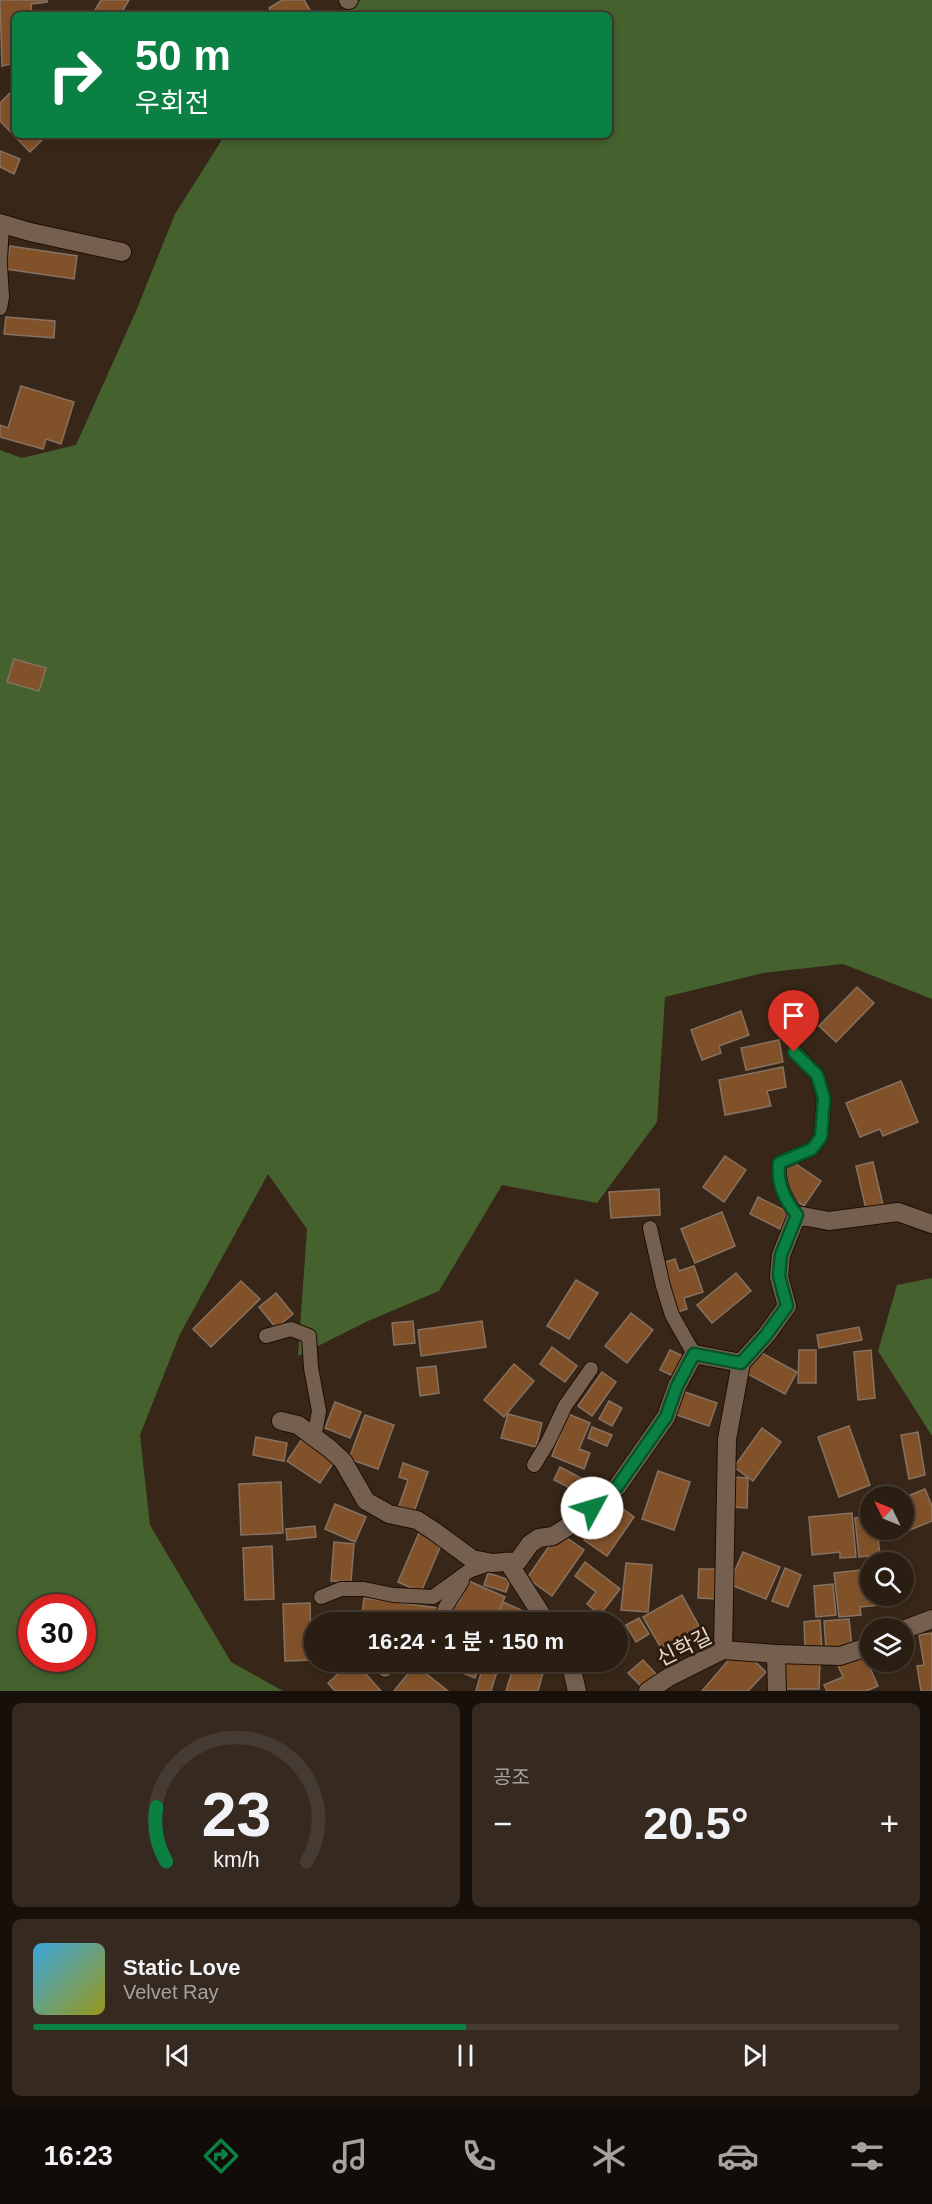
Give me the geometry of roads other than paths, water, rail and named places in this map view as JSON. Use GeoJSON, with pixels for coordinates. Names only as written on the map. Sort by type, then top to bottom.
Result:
{"type":"FeatureCollection","features":[{"type":"Feature","properties":{"kind":"street"},"geometry":{"type":"LineString","coordinates":[[1,224],[122,252]]}},
{"type":"Feature","properties":{"kind":"street"},"geometry":{"type":"LineString","coordinates":[[723,1650],[727,1439],[741,1363],[766,1335],[787,1306],[779,1276],[781,1255],[797,1215],[829,1221],[898,1212],[932,1224]]}},
{"type":"Feature","properties":{"kind":"street"},"geometry":{"type":"LineString","coordinates":[[281,1422],[298,1425],[343,1461],[366,1501],[389,1514],[417,1520],[472,1559],[500,1563],[518,1561],[530,1544],[539,1538],[553,1536],[580,1519],[617,1487],[666,1417],[677,1386],[694,1354],[741,1363]]}},
{"type":"Feature","properties":{"kind":"street"},"geometry":{"type":"LineString","coordinates":[[500,1563],[538,1612]]}},
{"type":"Feature","properties":{"kind":"street"},"geometry":{"type":"LineString","coordinates":[[914,1626],[932,1619]]}},
{"type":"Feature","properties":{"kind":"street","name":"신학길"},"geometry":{"type":"LineString","coordinates":[[648,1691],[669,1677],[723,1650],[840,1656],[860,1649]]}},
{"type":"Feature","properties":{"kind":"street"},"geometry":{"type":"LineString","coordinates":[[776,1654],[777,1691]]}},
{"type":"Feature","properties":{"kind":"street"},"geometry":{"type":"LineString","coordinates":[[572,1672],[577,1691]]}},
{"type":"Feature","properties":{"kind":"lane"},"geometry":{"type":"LineString","coordinates":[[0,261],[1,224]]}},
{"type":"Feature","properties":{"kind":"lane"},"geometry":{"type":"LineString","coordinates":[[0,266],[2,297],[0,308]]}},
{"type":"Feature","properties":{"kind":"lane"},"geometry":{"type":"LineString","coordinates":[[794,1052],[817,1075],[824,1098],[821,1137],[812,1149],[779,1163],[778,1177],[786,1200],[797,1215]]}},
{"type":"Feature","properties":{"kind":"lane"},"geometry":{"type":"LineString","coordinates":[[650,1228],[660,1275],[672,1315],[694,1354]]}},
{"type":"Feature","properties":{"kind":"lane"},"geometry":{"type":"LineString","coordinates":[[266,1336],[291,1329],[309,1336],[311,1368],[319,1412],[314,1437]]}},
{"type":"Feature","properties":{"kind":"lane"},"geometry":{"type":"LineString","coordinates":[[534,1465],[565,1406],[591,1369]]}},
{"type":"Feature","properties":{"kind":"lane"},"geometry":{"type":"LineString","coordinates":[[321,1597],[341,1589],[364,1589],[393,1595],[433,1597],[466,1574],[500,1563]]}},
{"type":"Feature","properties":{"kind":"lane"},"geometry":{"type":"LineString","coordinates":[[444,1612],[466,1574]]}}]}
